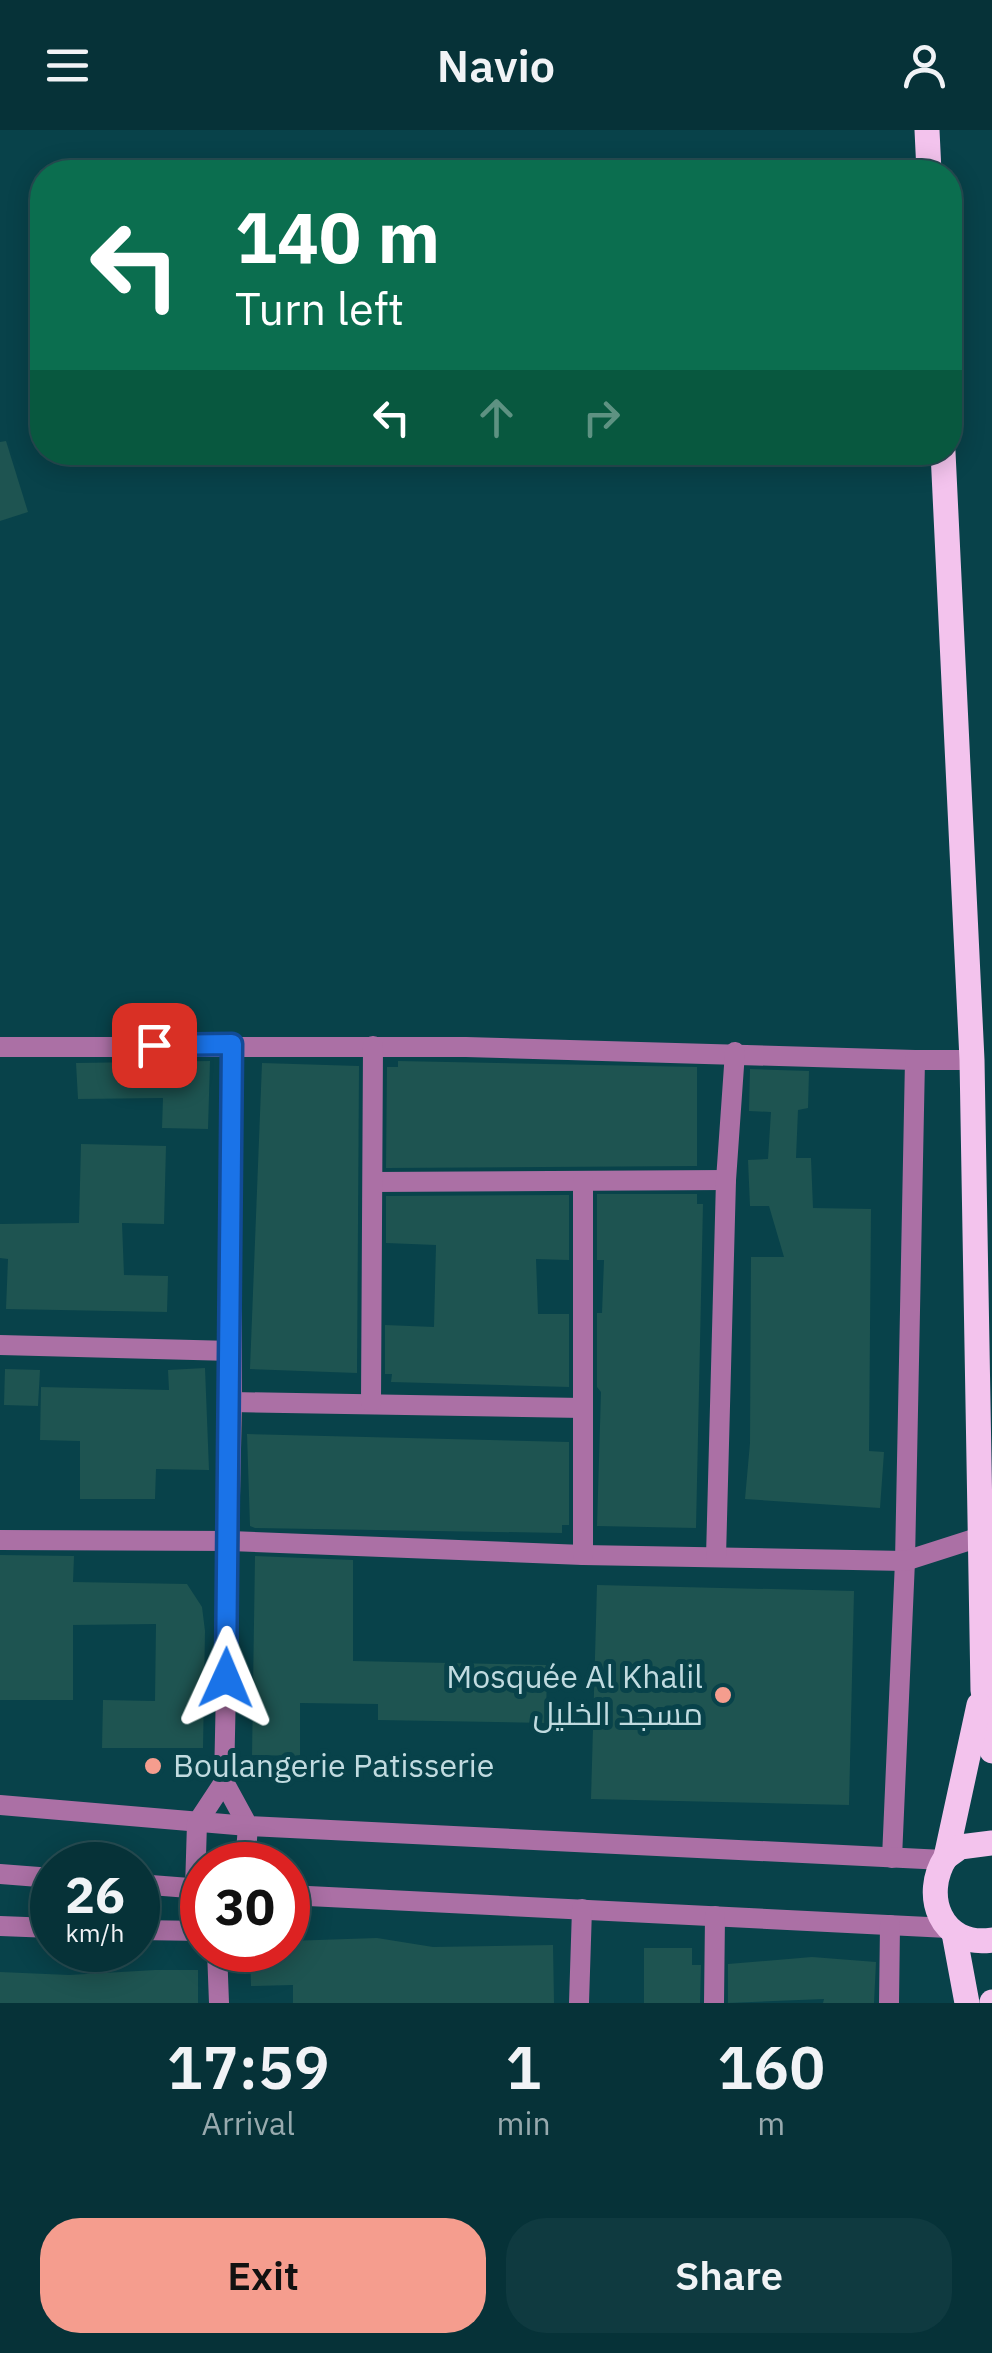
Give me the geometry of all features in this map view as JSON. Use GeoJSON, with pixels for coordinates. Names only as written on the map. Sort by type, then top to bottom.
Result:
{"type":"FeatureCollection","features":[{"type":"Feature","properties":{"kind":"main road"},"geometry":{"type":"LineString","coordinates":[[927,130],[928,160]]}},
{"type":"Feature","properties":{"kind":"main road"},"geometry":{"type":"LineString","coordinates":[[944,465],[972,1060],[982,1690],[992,1751]]}},
{"type":"Feature","properties":{"kind":"main road"},"geometry":{"type":"LineString","coordinates":[[982,1690],[945,1859],[933,1895],[937,1913],[951,1930],[969,1940],[992,1940]]}},
{"type":"Feature","properties":{"kind":"main road"},"geometry":{"type":"LineString","coordinates":[[945,1859],[960,1848],[992,1843]]}},
{"type":"Feature","properties":{"kind":"main road"},"geometry":{"type":"LineString","coordinates":[[951,1930],[967,2003]]}},
{"type":"Feature","properties":{"kind":"street"},"geometry":{"type":"LineString","coordinates":[[0,1047],[232,1044],[972,1060]]}},
{"type":"Feature","properties":{"kind":"street"},"geometry":{"type":"LineString","coordinates":[[232,1044],[232,1402],[224,1782],[248,1826],[247,1842]]}},
{"type":"Feature","properties":{"kind":"street"},"geometry":{"type":"LineString","coordinates":[[371,1402],[373,1046]]}},
{"type":"Feature","properties":{"kind":"street"},"geometry":{"type":"LineString","coordinates":[[716,1557],[726,1180],[735,1052]]}},
{"type":"Feature","properties":{"kind":"street"},"geometry":{"type":"LineString","coordinates":[[892,1858],[906,1560],[916,1060]]}},
{"type":"Feature","properties":{"kind":"street"},"geometry":{"type":"LineString","coordinates":[[374,1182],[726,1180]]}},
{"type":"Feature","properties":{"kind":"street"},"geometry":{"type":"LineString","coordinates":[[583,1181],[583,1556]]}},
{"type":"Feature","properties":{"kind":"street"},"geometry":{"type":"LineString","coordinates":[[0,1346],[232,1351]]}},
{"type":"Feature","properties":{"kind":"street"},"geometry":{"type":"LineString","coordinates":[[232,1402],[583,1408]]}},
{"type":"Feature","properties":{"kind":"street"},"geometry":{"type":"LineString","coordinates":[[0,1540],[230,1541],[583,1556],[906,1560],[980,1537]]}},
{"type":"Feature","properties":{"kind":"street"},"geometry":{"type":"LineString","coordinates":[[198,1842],[197,1822],[224,1782]]}},
{"type":"Feature","properties":{"kind":"street"},"geometry":{"type":"LineString","coordinates":[[0,1804],[248,1826],[945,1859]]}},
{"type":"Feature","properties":{"kind":"street"},"geometry":{"type":"LineString","coordinates":[[0,1874],[30,1876]]}},
{"type":"Feature","properties":{"kind":"street"},"geometry":{"type":"LineString","coordinates":[[310,1896],[951,1930]]}},
{"type":"Feature","properties":{"kind":"street"},"geometry":{"type":"LineString","coordinates":[[580,2003],[582,1910]]}},
{"type":"Feature","properties":{"kind":"street"},"geometry":{"type":"LineString","coordinates":[[714,2003],[715,1916]]}},
{"type":"Feature","properties":{"kind":"street"},"geometry":{"type":"LineString","coordinates":[[0,1926],[30,1927]]}},
{"type":"Feature","properties":{"kind":"street"},"geometry":{"type":"LineString","coordinates":[[889,2003],[890,1926]]}},
{"type":"Feature","properties":{"kind":"street"},"geometry":{"type":"LineString","coordinates":[[217,1972],[218,2003]]}},
{"type":"Feature","properties":{"kind":"building"},"geometry":{"type":"Polygon","coordinates":[[[6,441],[28,512],[0,521],[0,442],[6,441]]]}},
{"type":"Feature","properties":{"kind":"building"},"geometry":{"type":"Polygon","coordinates":[[[210,1061],[208,1129],[162,1128],[163,1098],[78,1099],[76,1063],[210,1061]]]}},
{"type":"Feature","properties":{"kind":"building"},"geometry":{"type":"Polygon","coordinates":[[[398,1061],[697,1067],[697,1166],[386,1168],[387,1067],[398,1067],[398,1061]]]}},
{"type":"Feature","properties":{"kind":"building"},"geometry":{"type":"Polygon","coordinates":[[[262,1063],[359,1066],[357,1373],[250,1369],[262,1063]]]}},
{"type":"Feature","properties":{"kind":"building"},"geometry":{"type":"Polygon","coordinates":[[[750,1069],[809,1071],[808,1108],[798,1110],[796,1158],[811,1158],[813,1208],[871,1209],[869,1451],[884,1452],[880,1508],[745,1499],[750,1443],[751,1257],[784,1257],[769,1206],[750,1206],[748,1160],[768,1159],[771,1112],[749,1111],[750,1069]]]}},
{"type":"Feature","properties":{"kind":"building"},"geometry":{"type":"Polygon","coordinates":[[[81,1144],[166,1146],[164,1224],[122,1223],[124,1275],[168,1276],[167,1312],[6,1309],[8,1259],[0,1258],[0,1224],[79,1223],[81,1144]]]}},
{"type":"Feature","properties":{"kind":"building"},"geometry":{"type":"Polygon","coordinates":[[[597,1194],[697,1194],[697,1204],[703,1204],[696,1528],[597,1526],[601,1392],[597,1387],[597,1313],[602,1313],[604,1260],[597,1260],[597,1194]]]}},
{"type":"Feature","properties":{"kind":"building"},"geometry":{"type":"Polygon","coordinates":[[[569,1195],[569,1260],[536,1259],[538,1314],[569,1314],[569,1387],[391,1382],[392,1374],[385,1374],[385,1325],[434,1327],[436,1245],[386,1243],[386,1196],[569,1195]]]}},
{"type":"Feature","properties":{"kind":"building"},"geometry":{"type":"Polygon","coordinates":[[[205,1368],[209,1470],[156,1469],[155,1499],[80,1499],[80,1441],[40,1440],[41,1387],[169,1390],[168,1370],[205,1368]]]}},
{"type":"Feature","properties":{"kind":"building"},"geometry":{"type":"Polygon","coordinates":[[[5,1369],[40,1370],[38,1406],[4,1405],[5,1369]]]}},
{"type":"Feature","properties":{"kind":"building"},"geometry":{"type":"Polygon","coordinates":[[[247,1434],[569,1442],[569,1525],[562,1525],[562,1533],[255,1528],[250,1526],[247,1434]]]}},
{"type":"Feature","properties":{"kind":"building"},"geometry":{"type":"Polygon","coordinates":[[[0,1555],[74,1556],[73,1582],[187,1584],[202,1607],[205,1631],[203,1748],[102,1748],[103,1700],[155,1701],[156,1624],[73,1625],[73,1700],[0,1700],[0,1555]]]}},
{"type":"Feature","properties":{"kind":"building"},"geometry":{"type":"Polygon","coordinates":[[[255,1556],[353,1560],[353,1661],[547,1665],[546,1723],[378,1720],[378,1704],[300,1703],[300,1756],[252,1755],[255,1556]]]}},
{"type":"Feature","properties":{"kind":"building","name":"Mosquée Al Khalil مسجد الخليل"},"geometry":{"type":"Polygon","coordinates":[[[597,1585],[854,1591],[849,1805],[591,1799],[597,1585]]]}},
{"type":"Feature","properties":{"kind":"building"},"geometry":{"type":"Polygon","coordinates":[[[377,1938],[433,1947],[553,1945],[554,2003],[293,2003],[293,1985],[251,1986],[251,1972],[310,1972],[310,1940],[377,1938]]]}},
{"type":"Feature","properties":{"kind":"building"},"geometry":{"type":"Polygon","coordinates":[[[644,1948],[692,1948],[692,1965],[701,1965],[700,2003],[644,2003],[644,1948]]]}},
{"type":"Feature","properties":{"kind":"building"},"geometry":{"type":"Polygon","coordinates":[[[812,1957],[876,1962],[874,2003],[823,2003],[824,1999],[728,2003],[728,1964],[812,1957]]]}},
{"type":"Feature","properties":{"kind":"building"},"geometry":{"type":"Polygon","coordinates":[[[0,1972],[198,1972],[198,2003],[0,2003],[0,1972]]]}},
{"type":"Feature","properties":{"kind":"place","name":"Mosquée Al Khalil مسجد الخليل"},"geometry":{"type":"Point","coordinates":[723,1695]}},
{"type":"Feature","properties":{"kind":"place","name":"Boulangerie Patisserie"},"geometry":{"type":"Point","coordinates":[153,1766]}},
{"type":"Feature","properties":{"kind":"route"},"geometry":{"type":"LineString","coordinates":[[154,1045],[232,1044],[232,1402],[226,1678]]}}]}
